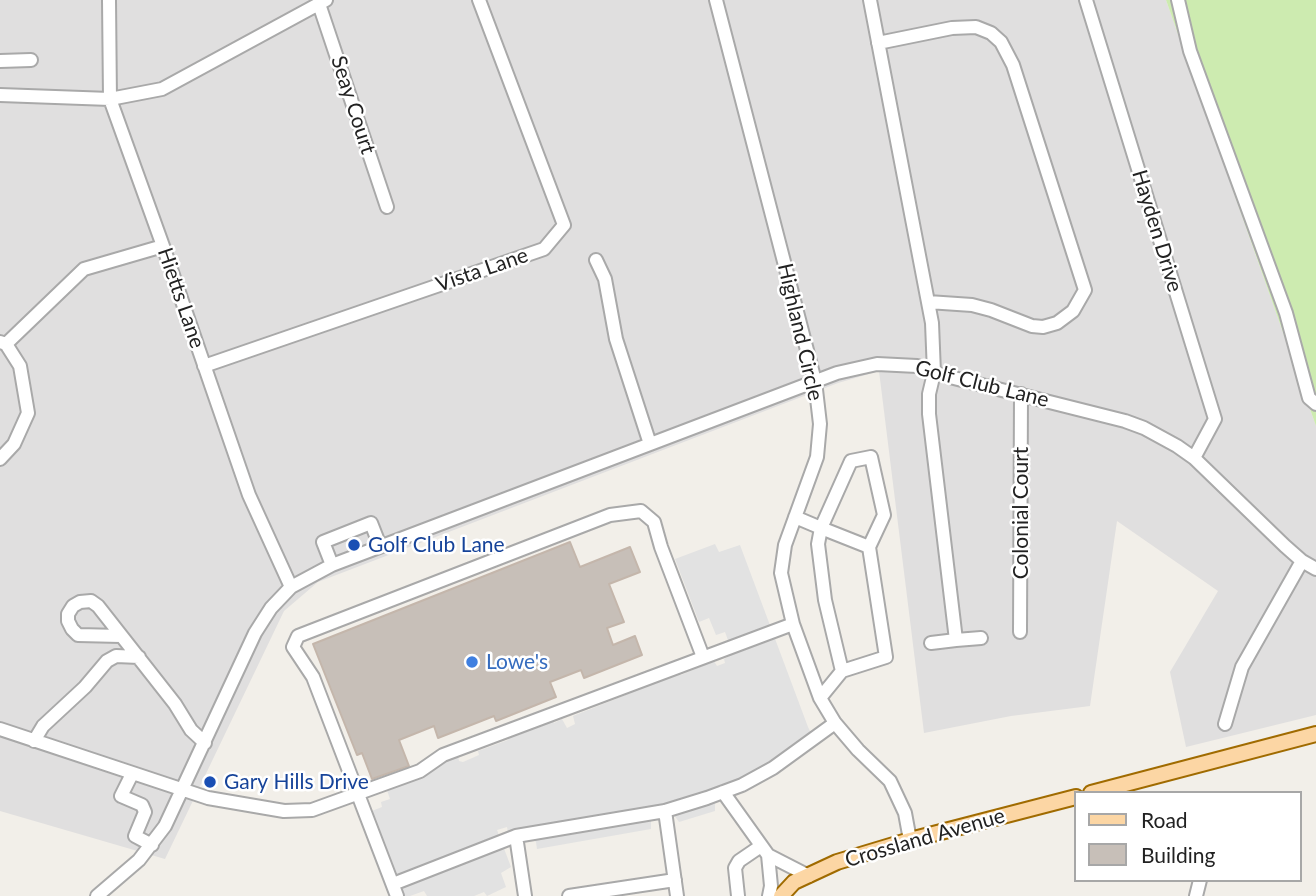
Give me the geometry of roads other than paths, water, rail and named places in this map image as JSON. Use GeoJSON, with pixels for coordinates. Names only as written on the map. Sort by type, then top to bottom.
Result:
{"type":"FeatureCollection","features":[{"type":"Feature","properties":{"kind":"main road"},"geometry":{"type":"LineString","coordinates":[[1098,791],[1316,733]]}},
{"type":"Feature","properties":{"kind":"main road","name":"Crossland Avenue"},"geometry":{"type":"LineString","coordinates":[[781,896],[794,883],[837,862],[1074,798]]}},
{"type":"Feature","properties":{"kind":"street","name":"Hietts Lane"},"geometry":{"type":"LineString","coordinates":[[109,0],[110,99],[249,495],[291,587]]}},
{"type":"Feature","properties":{"kind":"street","name":"Vista Lane"},"geometry":{"type":"LineString","coordinates":[[204,366],[544,249],[564,225],[479,0]]}},
{"type":"Feature","properties":{"kind":"street","name":"Highland Circle"},"geometry":{"type":"LineString","coordinates":[[716,0],[815,381],[820,424],[817,457],[785,545],[781,573],[793,624],[820,698],[835,723],[890,781],[905,813],[911,840]]}},
{"type":"Feature","properties":{"kind":"street"},"geometry":{"type":"LineString","coordinates":[[870,0],[932,323],[934,373],[929,394],[929,414],[956,640]]}},
{"type":"Feature","properties":{"kind":"street","name":"Hayden Drive"},"geometry":{"type":"LineString","coordinates":[[1086,0],[1214,419],[1194,458]]}},
{"type":"Feature","properties":{"kind":"street"},"geometry":{"type":"LineString","coordinates":[[1178,0],[1190,51],[1286,313],[1309,398],[1316,404]]}},
{"type":"Feature","properties":{"kind":"street"},"geometry":{"type":"LineString","coordinates":[[0,95],[110,99],[162,89],[323,2]]}},
{"type":"Feature","properties":{"kind":"street","name":"Seay Court"},"geometry":{"type":"LineString","coordinates":[[323,2],[387,207]]}},
{"type":"Feature","properties":{"kind":"street"},"geometry":{"type":"LineString","coordinates":[[878,43],[952,28],[976,27],[991,33],[1001,42],[1013,65],[1084,290],[1073,311],[1057,323],[1043,327],[1032,326],[972,305],[928,302]]}},
{"type":"Feature","properties":{"kind":"street"},"geometry":{"type":"LineString","coordinates":[[0,61],[31,60]]}},
{"type":"Feature","properties":{"kind":"street"},"geometry":{"type":"LineString","coordinates":[[0,459],[14,444],[28,414],[19,366],[3,343],[84,269],[163,246]]}},
{"type":"Feature","properties":{"kind":"street"},"geometry":{"type":"LineString","coordinates":[[596,260],[605,279],[616,339],[650,444]]}},
{"type":"Feature","properties":{"kind":"street","name":"Golf Club Lane"},"geometry":{"type":"LineString","coordinates":[[97,896],[128,871],[165,826],[255,634],[271,608],[291,587],[332,565],[380,546],[837,373],[877,364],[917,366],[934,373],[1125,421],[1169,441],[1194,458],[1302,561],[1316,569]]}},
{"type":"Feature","properties":{"kind":"street","name":"Colonial Court"},"geometry":{"type":"LineString","coordinates":[[1020,632],[1021,394]]}},
{"type":"Feature","properties":{"kind":"street"},"geometry":{"type":"LineString","coordinates":[[820,698],[842,671],[886,657],[869,547],[884,515],[871,457],[850,461],[821,528],[818,544],[825,600],[842,671]]}},
{"type":"Feature","properties":{"kind":"street"},"geometry":{"type":"LineString","coordinates":[[703,657],[654,522],[641,512],[610,515],[298,636],[293,647],[313,677],[395,890],[516,836],[665,811],[723,792],[773,768],[835,723]]}},
{"type":"Feature","properties":{"kind":"street"},"geometry":{"type":"LineString","coordinates":[[795,517],[869,547]]}},
{"type":"Feature","properties":{"kind":"street"},"geometry":{"type":"LineString","coordinates":[[332,565],[323,542],[371,523],[380,546]]}},
{"type":"Feature","properties":{"kind":"street"},"geometry":{"type":"LineString","coordinates":[[1225,724],[1242,667],[1302,561]]}},
{"type":"Feature","properties":{"kind":"street"},"geometry":{"type":"LineString","coordinates":[[0,729],[208,798],[284,811],[312,810],[421,771],[443,755],[793,624]]}},
{"type":"Feature","properties":{"kind":"street"},"geometry":{"type":"LineString","coordinates":[[121,636],[191,730],[205,743]]}},
{"type":"Feature","properties":{"kind":"street"},"geometry":{"type":"LineString","coordinates":[[931,643],[981,638]]}},
{"type":"Feature","properties":{"kind":"street"},"geometry":{"type":"LineString","coordinates":[[34,741],[43,726],[79,693],[107,661],[116,656],[139,657]]}},
{"type":"Feature","properties":{"kind":"street"},"geometry":{"type":"LineString","coordinates":[[132,774],[121,796],[142,805],[145,812],[135,835],[152,845]]}},
{"type":"Feature","properties":{"kind":"street"},"geometry":{"type":"LineString","coordinates":[[723,792],[764,850],[771,886],[769,896]]}},
{"type":"Feature","properties":{"kind":"street"},"geometry":{"type":"LineString","coordinates":[[665,811],[677,896]]}},
{"type":"Feature","properties":{"kind":"street"},"geometry":{"type":"LineString","coordinates":[[516,836],[525,896]]}},
{"type":"Feature","properties":{"kind":"street"},"geometry":{"type":"LineString","coordinates":[[764,850],[809,876]]}},
{"type":"Feature","properties":{"kind":"street"},"geometry":{"type":"LineString","coordinates":[[738,896],[735,868],[739,861],[764,850]]}},
{"type":"Feature","properties":{"kind":"street"},"geometry":{"type":"LineString","coordinates":[[569,896],[657,889],[675,880]]}},
{"type":"Feature","properties":{"kind":"place","name":"Golf Club Lane"},"geometry":{"type":"Point","coordinates":[354,545]}},
{"type":"Feature","properties":{"kind":"place","name":"Lowe's"},"geometry":{"type":"Point","coordinates":[472,662]}},
{"type":"Feature","properties":{"kind":"place","name":"Gary Hills Drive"},"geometry":{"type":"Point","coordinates":[210,782]}}]}
